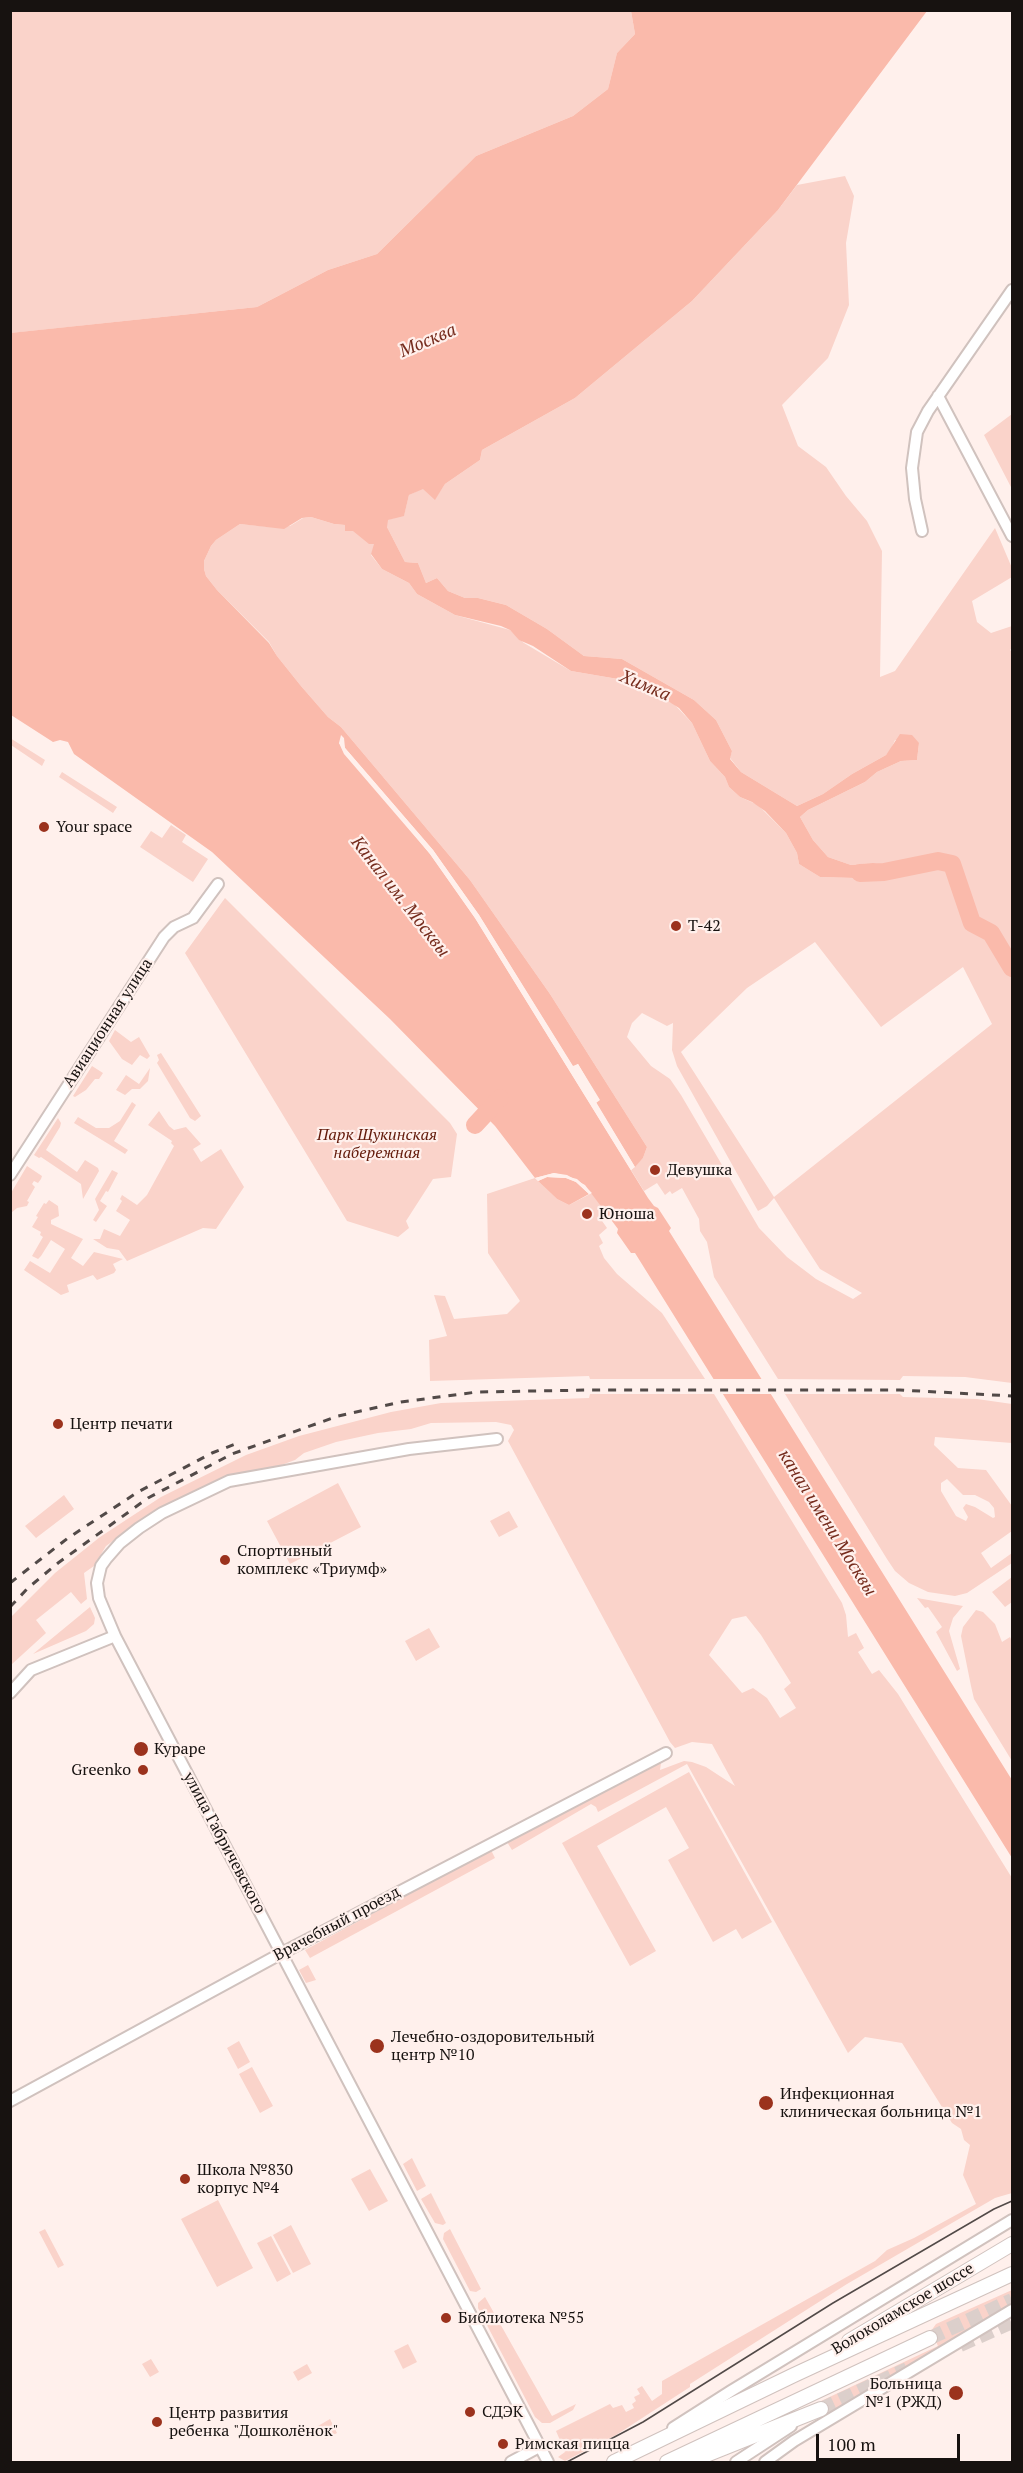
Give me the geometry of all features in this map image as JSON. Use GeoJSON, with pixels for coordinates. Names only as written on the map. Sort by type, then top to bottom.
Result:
{"type":"FeatureCollection","features":[{"type":"Feature","properties":{"kind":"main road","name":"Волоколамское шоссе"},"geometry":{"type":"LineString","coordinates":[[794,2375],[1012,2244]]}},
{"type":"Feature","properties":{"kind":"main road","name":"Волоколамское шоссе"},"geometry":{"type":"LineString","coordinates":[[614,2463],[794,2375],[1012,2274]]}},
{"type":"Feature","properties":{"kind":"main road","name":"Волоколамское шоссе"},"geometry":{"type":"LineString","coordinates":[[668,2463],[930,2338]]}},
{"type":"Feature","properties":{"kind":"main road"},"geometry":{"type":"LineString","coordinates":[[686,2463],[821,2409]]}},
{"type":"Feature","properties":{"kind":"street"},"geometry":{"type":"LineString","coordinates":[[922,531],[915,499],[912,468],[915,442],[928,411],[1012,290]]}},
{"type":"Feature","properties":{"kind":"street"},"geometry":{"type":"LineString","coordinates":[[938,396],[1012,536]]}},
{"type":"Feature","properties":{"kind":"street","name":"Авиационная улица"},"geometry":{"type":"LineString","coordinates":[[10,1175],[164,937],[174,927],[192,918],[218,884]]}},
{"type":"Feature","properties":{"kind":"street","name":"улица Габричевского"},"geometry":{"type":"LineString","coordinates":[[497,1439],[409,1449],[229,1481],[162,1513],[120,1543],[101,1566],[97,1583],[99,1598],[115,1636],[548,2463]]}},
{"type":"Feature","properties":{"kind":"street"},"geometry":{"type":"LineString","coordinates":[[10,1693],[31,1670],[115,1636]]}},
{"type":"Feature","properties":{"kind":"street","name":"Врачебный проезд"},"geometry":{"type":"LineString","coordinates":[[10,2101],[282,1953],[666,1753]]}},
{"type":"Feature","properties":{"kind":"street"},"geometry":{"type":"LineString","coordinates":[[646,2448],[698,2411],[1012,2220]]}},
{"type":"Feature","properties":{"kind":"street"},"geometry":{"type":"LineString","coordinates":[[765,2463],[794,2441],[1012,2310]]}},
{"type":"Feature","properties":{"kind":"street"},"geometry":{"type":"LineString","coordinates":[[736,2463],[795,2423],[821,2409]]}},
{"type":"Feature","properties":{"kind":"street"},"geometry":{"type":"LineString","coordinates":[[511,2463],[539,2447]]}},
{"type":"Feature","properties":{"kind":"green space"},"geometry":{"type":"Polygon","coordinates":[[[11,11],[631,11],[635,34],[617,53],[608,89],[573,116],[476,156],[377,254],[328,270],[257,307],[11,333],[11,11]]]}},
{"type":"Feature","properties":{"kind":"green space"},"geometry":{"type":"Polygon","coordinates":[[[845,176],[854,196],[846,243],[849,305],[828,358],[782,405],[798,446],[826,467],[867,521],[882,551],[880,677],[895,671],[995,528],[1012,568],[1012,577],[972,601],[977,622],[991,633],[1012,626],[1012,648],[1010,650],[1012,652],[1012,1383],[965,1377],[903,1376],[900,1380],[778,1379],[714,1277],[707,1242],[700,1231],[699,1219],[682,1188],[665,1195],[657,1183],[644,1191],[631,1170],[643,1158],[647,1147],[550,994],[470,880],[341,727],[328,717],[301,686],[269,642],[217,590],[206,576],[204,569],[204,561],[211,546],[240,524],[290,526],[303,518],[311,517],[345,525],[375,544],[371,555],[382,569],[409,583],[417,594],[455,615],[510,630],[524,643],[571,671],[618,679],[625,684],[641,686],[655,697],[673,703],[692,723],[710,761],[725,777],[729,787],[740,797],[758,805],[786,833],[797,853],[799,864],[820,877],[855,878],[873,863],[851,865],[828,857],[813,840],[800,817],[808,810],[865,782],[877,772],[901,761],[917,760],[919,743],[895,740],[886,755],[823,794],[797,806],[741,772],[730,758],[732,751],[716,720],[694,700],[622,659],[584,656],[547,629],[506,605],[478,598],[465,598],[448,591],[437,578],[426,583],[418,563],[405,562],[387,527],[387,520],[404,515],[409,495],[423,488],[435,499],[445,484],[480,460],[482,450],[575,398],[692,301],[778,210],[797,185],[845,176]],[[815,942],[747,988],[681,1052],[774,1197],[992,1024],[963,967],[881,1027],[815,942]],[[642,1013],[632,1023],[627,1037],[651,1066],[670,1079],[759,1228],[787,1257],[816,1279],[853,1299],[862,1293],[820,1269],[774,1198],[758,1211],[677,1066],[672,1050],[673,1023],[667,1026],[642,1013]]]}},
{"type":"Feature","properties":{"kind":"green space"},"geometry":{"type":"Polygon","coordinates":[[[1012,414],[1012,489],[984,435],[1012,414]]]}},
{"type":"Feature","properties":{"kind":"green space"},"geometry":{"type":"Polygon","coordinates":[[[10,738],[45,760],[42,766],[11,745],[10,738]]]}},
{"type":"Feature","properties":{"kind":"green space"},"geometry":{"type":"Polygon","coordinates":[[[62,772],[117,807],[113,813],[59,777],[62,772]]]}},
{"type":"Feature","properties":{"kind":"green space"},"geometry":{"type":"Polygon","coordinates":[[[171,825],[186,835],[182,842],[208,859],[193,882],[140,847],[151,831],[162,838],[171,825]]]}},
{"type":"Feature","properties":{"kind":"green space","name":"Парк Щукинская набережная"},"geometry":{"type":"Polygon","coordinates":[[[225,898],[450,1123],[457,1134],[451,1177],[433,1179],[406,1221],[409,1228],[398,1237],[347,1221],[185,953],[225,898]]]}},
{"type":"Feature","properties":{"kind":"green space"},"geometry":{"type":"Polygon","coordinates":[[[115,1030],[131,1042],[139,1037],[150,1056],[147,1059],[140,1055],[132,1065],[122,1059],[109,1041],[115,1030]]]}},
{"type":"Feature","properties":{"kind":"green space"},"geometry":{"type":"Polygon","coordinates":[[[161,1053],[201,1116],[195,1121],[190,1118],[157,1063],[159,1060],[157,1055],[161,1053]]]}},
{"type":"Feature","properties":{"kind":"green space"},"geometry":{"type":"Polygon","coordinates":[[[92,1066],[103,1073],[86,1090],[73,1096],[92,1066]]]}},
{"type":"Feature","properties":{"kind":"green space"},"geometry":{"type":"Polygon","coordinates":[[[150,1068],[148,1081],[140,1089],[132,1089],[125,1095],[116,1090],[126,1075],[139,1084],[150,1068]]]}},
{"type":"Feature","properties":{"kind":"green space"},"geometry":{"type":"Polygon","coordinates":[[[132,1102],[136,1105],[114,1141],[128,1150],[125,1154],[74,1123],[78,1117],[96,1128],[109,1128],[120,1121],[132,1102]]]}},
{"type":"Feature","properties":{"kind":"green space"},"geometry":{"type":"Polygon","coordinates":[[[159,1111],[174,1130],[186,1127],[201,1144],[193,1149],[201,1162],[221,1149],[244,1187],[216,1229],[203,1228],[127,1261],[119,1250],[107,1248],[93,1239],[100,1239],[104,1229],[120,1236],[130,1220],[116,1211],[122,1201],[120,1199],[122,1195],[137,1205],[147,1195],[174,1146],[172,1141],[148,1125],[159,1111]]]}},
{"type":"Feature","properties":{"kind":"green space"},"geometry":{"type":"Polygon","coordinates":[[[58,1118],[61,1123],[60,1127],[46,1150],[77,1172],[85,1160],[99,1171],[83,1199],[81,1184],[41,1157],[34,1155],[58,1118]]]}},
{"type":"Feature","properties":{"kind":"green space"},"geometry":{"type":"Polygon","coordinates":[[[27,1166],[42,1176],[41,1179],[38,1183],[34,1181],[32,1184],[35,1187],[27,1201],[29,1202],[27,1206],[17,1208],[11,1213],[11,1193],[27,1166]]]}},
{"type":"Feature","properties":{"kind":"green space"},"geometry":{"type":"Polygon","coordinates":[[[112,1170],[118,1173],[108,1192],[106,1191],[100,1201],[107,1206],[96,1222],[93,1220],[99,1210],[95,1199],[112,1170]]]}},
{"type":"Feature","properties":{"kind":"green space"},"geometry":{"type":"Polygon","coordinates":[[[535,1178],[557,1199],[569,1205],[592,1193],[607,1213],[600,1218],[607,1228],[599,1235],[603,1243],[599,1246],[604,1258],[617,1274],[662,1313],[705,1379],[590,1379],[589,1376],[430,1381],[429,1340],[447,1336],[434,1295],[445,1296],[454,1319],[507,1314],[520,1301],[488,1253],[487,1194],[535,1178]]]}},
{"type":"Feature","properties":{"kind":"green space"},"geometry":{"type":"Polygon","coordinates":[[[49,1200],[58,1206],[59,1216],[51,1220],[51,1224],[83,1239],[71,1258],[83,1266],[94,1252],[123,1259],[113,1264],[116,1270],[114,1273],[97,1280],[93,1275],[67,1285],[69,1292],[61,1295],[24,1270],[30,1261],[50,1273],[65,1249],[51,1240],[38,1259],[32,1256],[43,1237],[40,1235],[41,1232],[32,1227],[44,1203],[46,1204],[49,1200]]]}},
{"type":"Feature","properties":{"kind":"green space"},"geometry":{"type":"Polygon","coordinates":[[[590,1394],[714,1394],[842,1603],[846,1615],[848,1637],[856,1633],[864,1648],[858,1652],[872,1674],[879,1670],[898,1694],[1012,1878],[1012,2193],[995,2198],[847,2284],[690,2384],[690,2387],[616,2435],[565,2461],[558,2457],[565,2452],[556,2431],[610,2404],[613,2408],[622,2405],[626,2412],[634,2408],[632,2404],[636,2401],[634,2397],[640,2394],[637,2389],[642,2386],[652,2401],[662,2394],[662,2381],[875,2261],[887,2250],[976,2204],[963,2175],[970,2145],[964,2140],[961,2129],[952,2123],[902,2043],[865,2037],[848,2053],[687,1764],[598,1812],[591,1804],[512,1850],[507,1842],[657,1762],[661,1763],[660,1770],[684,1761],[692,1762],[706,1767],[735,1786],[712,1744],[692,1742],[675,1748],[670,1742],[508,1441],[514,1430],[511,1425],[496,1422],[431,1423],[411,1429],[336,1442],[304,1453],[295,1460],[159,1510],[106,1546],[94,1566],[84,1573],[87,1599],[81,1604],[71,1592],[36,1620],[46,1633],[11,1665],[11,1617],[55,1573],[100,1537],[161,1497],[246,1455],[299,1436],[391,1412],[441,1403],[589,1398],[590,1394]],[[746,1616],[732,1619],[709,1655],[742,1693],[753,1688],[767,1698],[780,1718],[796,1708],[784,1689],[791,1683],[761,1635],[746,1616]]]}},
{"type":"Feature","properties":{"kind":"green space"},"geometry":{"type":"Polygon","coordinates":[[[785,1394],[900,1394],[903,1397],[977,1399],[1012,1404],[1012,1443],[935,1437],[934,1445],[958,1468],[986,1470],[1012,1506],[1012,1531],[981,1553],[991,1568],[1012,1553],[1012,1563],[967,1593],[955,1596],[928,1592],[909,1583],[895,1571],[785,1394]],[[947,1479],[941,1483],[941,1491],[956,1516],[966,1521],[968,1517],[963,1508],[966,1504],[995,1517],[994,1508],[989,1502],[975,1495],[963,1495],[947,1479]]]}},
{"type":"Feature","properties":{"kind":"green space"},"geometry":{"type":"Polygon","coordinates":[[[338,1483],[361,1527],[290,1564],[267,1521],[338,1483]]]}},
{"type":"Feature","properties":{"kind":"green space"},"geometry":{"type":"Polygon","coordinates":[[[64,1495],[74,1509],[36,1538],[25,1526],[64,1495]]]}},
{"type":"Feature","properties":{"kind":"green space"},"geometry":{"type":"Polygon","coordinates":[[[509,1511],[518,1527],[499,1537],[490,1521],[509,1511]]]}},
{"type":"Feature","properties":{"kind":"green space"},"geometry":{"type":"Polygon","coordinates":[[[1012,1577],[1012,1602],[1005,1607],[992,1592],[1012,1577]]]}},
{"type":"Feature","properties":{"kind":"green space"},"geometry":{"type":"Polygon","coordinates":[[[917,1598],[963,1606],[953,1618],[949,1631],[960,1669],[957,1671],[936,1632],[942,1627],[928,1607],[925,1608],[917,1598]]]}},
{"type":"Feature","properties":{"kind":"green space"},"geometry":{"type":"Polygon","coordinates":[[[90,1607],[95,1618],[94,1624],[86,1631],[33,1654],[90,1607]]]}},
{"type":"Feature","properties":{"kind":"green space"},"geometry":{"type":"Polygon","coordinates":[[[976,1610],[983,1612],[995,1624],[1002,1642],[1010,1637],[1012,1641],[1012,1761],[974,1699],[961,1636],[963,1627],[976,1610]]]}},
{"type":"Feature","properties":{"kind":"green space"},"geometry":{"type":"Polygon","coordinates":[[[429,1628],[440,1647],[416,1661],[405,1641],[429,1628]]]}},
{"type":"Feature","properties":{"kind":"green space"},"geometry":{"type":"Polygon","coordinates":[[[689,1772],[772,1922],[742,1939],[736,1929],[713,1942],[668,1860],[689,1848],[666,1807],[597,1846],[656,1951],[630,1966],[562,1843],[689,1772]]]}},
{"type":"Feature","properties":{"kind":"green space"},"geometry":{"type":"Polygon","coordinates":[[[491,1850],[495,1858],[310,1958],[305,1950],[491,1850]]]}},
{"type":"Feature","properties":{"kind":"green space"},"geometry":{"type":"Polygon","coordinates":[[[308,1965],[316,1980],[306,1983],[299,1970],[308,1965]]]}},
{"type":"Feature","properties":{"kind":"green space"},"geometry":{"type":"Polygon","coordinates":[[[239,2041],[250,2062],[238,2069],[227,2048],[239,2041]]]}},
{"type":"Feature","properties":{"kind":"green space"},"geometry":{"type":"Polygon","coordinates":[[[252,2067],[273,2106],[260,2113],[239,2074],[252,2067]]]}},
{"type":"Feature","properties":{"kind":"green space"},"geometry":{"type":"Polygon","coordinates":[[[412,2158],[426,2186],[417,2191],[403,2164],[412,2158]]]}},
{"type":"Feature","properties":{"kind":"green space"},"geometry":{"type":"Polygon","coordinates":[[[370,2169],[388,2201],[369,2211],[351,2179],[370,2169]]]}},
{"type":"Feature","properties":{"kind":"green space"},"geometry":{"type":"Polygon","coordinates":[[[431,2193],[446,2223],[443,2225],[435,2223],[421,2199],[431,2193]]]}},
{"type":"Feature","properties":{"kind":"green space"},"geometry":{"type":"Polygon","coordinates":[[[218,2200],[253,2268],[217,2287],[181,2219],[218,2200]]]}},
{"type":"Feature","properties":{"kind":"green space"},"geometry":{"type":"Polygon","coordinates":[[[291,2225],[311,2264],[293,2273],[273,2235],[291,2225]]]}},
{"type":"Feature","properties":{"kind":"green space"},"geometry":{"type":"Polygon","coordinates":[[[45,2229],[64,2265],[58,2268],[39,2232],[45,2229]]]}},
{"type":"Feature","properties":{"kind":"green space"},"geometry":{"type":"Polygon","coordinates":[[[450,2229],[481,2289],[476,2292],[470,2291],[443,2239],[444,2233],[450,2229]]]}},
{"type":"Feature","properties":{"kind":"green space"},"geometry":{"type":"Polygon","coordinates":[[[271,2236],[291,2274],[277,2282],[257,2243],[271,2236]]]}},
{"type":"Feature","properties":{"kind":"green space"},"geometry":{"type":"Polygon","coordinates":[[[1012,2290],[1012,2303],[828,2415],[821,2401],[938,2346],[931,2331],[936,2324],[1012,2290]]]}},
{"type":"Feature","properties":{"kind":"green space"},"geometry":{"type":"Polygon","coordinates":[[[485,2297],[552,2416],[576,2404],[573,2410],[550,2423],[542,2423],[535,2417],[478,2308],[478,2303],[485,2297]]]}},
{"type":"Feature","properties":{"kind":"green space"},"geometry":{"type":"Polygon","coordinates":[[[408,2344],[417,2362],[403,2369],[394,2351],[408,2344]]]}},
{"type":"Feature","properties":{"kind":"green space"},"geometry":{"type":"Polygon","coordinates":[[[151,2359],[159,2372],[150,2377],[142,2364],[151,2359]]]}},
{"type":"Feature","properties":{"kind":"green space"},"geometry":{"type":"Polygon","coordinates":[[[307,2364],[312,2373],[298,2381],[293,2372],[307,2364]]]}},
{"type":"Feature","properties":{"kind":"green space"},"geometry":{"type":"Polygon","coordinates":[[[330,2419],[337,2433],[325,2439],[318,2426],[330,2419]]]}},
{"type":"Feature","properties":{"kind":"water"},"geometry":{"type":"Polygon","coordinates":[[[631,11],[927,11],[778,210],[692,301],[575,398],[482,450],[480,460],[445,484],[435,500],[423,489],[409,495],[404,516],[388,520],[387,527],[405,562],[418,563],[426,583],[437,578],[448,591],[465,598],[478,598],[506,605],[547,629],[584,656],[622,659],[694,700],[716,720],[732,751],[730,759],[741,772],[797,806],[823,794],[886,755],[900,734],[912,735],[919,743],[917,760],[901,761],[877,772],[865,782],[808,810],[800,817],[813,840],[828,857],[851,865],[873,863],[881,865],[884,872],[855,878],[820,877],[799,864],[797,853],[786,833],[765,811],[740,797],[729,787],[725,777],[710,761],[692,723],[679,708],[663,698],[655,697],[641,686],[625,684],[618,679],[571,671],[533,646],[519,640],[510,630],[501,626],[455,615],[417,594],[409,583],[382,569],[371,554],[374,544],[369,544],[353,531],[345,531],[345,525],[311,517],[302,518],[284,529],[240,524],[211,546],[204,561],[204,569],[206,576],[217,590],[269,643],[301,686],[328,717],[341,727],[470,880],[550,994],[647,1147],[643,1158],[635,1167],[596,1102],[599,1100],[578,1064],[573,1067],[479,915],[433,850],[343,743],[339,743],[430,854],[475,918],[648,1198],[658,1208],[671,1228],[669,1231],[1012,1780],[1012,1858],[635,1253],[631,1253],[617,1233],[618,1229],[585,1185],[567,1175],[554,1173],[535,1178],[495,1126],[390,1019],[212,852],[74,754],[68,742],[60,740],[53,742],[11,715],[10,333],[257,307],[328,270],[377,254],[476,156],[573,116],[608,89],[617,53],[635,34],[631,11]]]}},
{"type":"Feature","properties":{"kind":"water"},"geometry":{"type":"Polygon","coordinates":[[[547,1177],[566,1178],[576,1182],[589,1194],[569,1205],[557,1199],[538,1181],[547,1177]]]}},
{"type":"Feature","properties":{"kind":"pier"},"geometry":{"type":"Polygon","coordinates":[[[341,735],[344,738],[345,748],[433,850],[479,915],[573,1066],[578,1064],[600,1100],[596,1103],[635,1167],[631,1170],[475,918],[430,854],[344,754],[339,743],[341,735]],[[577,1068],[573,1069],[593,1102],[596,1099],[577,1068]]]}},
{"type":"Feature","properties":{"kind":"pier"},"geometry":{"type":"Polygon","coordinates":[[[554,1173],[577,1179],[592,1193],[589,1194],[576,1182],[566,1178],[547,1177],[538,1181],[535,1178],[554,1173]]]}},
{"type":"Feature","properties":{"kind":"pier"},"geometry":{"type":"Polygon","coordinates":[[[710,1379],[765,1379],[774,1394],[719,1394],[710,1379]]]}},
{"type":"Feature","properties":{"kind":"waterway","name":"Химка"},"geometry":{"type":"LineString","coordinates":[[860,873],[884,872],[938,861],[952,864],[972,923],[991,933],[1012,968]]}},
{"type":"Feature","properties":{"kind":"waterway"},"geometry":{"type":"LineString","coordinates":[[475,1125],[500,1098]]}},
{"type":"Feature","properties":{"kind":"tunnel"},"geometry":{"type":"LineString","coordinates":[[930,2338],[1012,2300]]}},
{"type":"Feature","properties":{"kind":"tunnel"},"geometry":{"type":"LineString","coordinates":[[960,2345],[1012,2322]]}},
{"type":"Feature","properties":{"kind":"tunnel"},"geometry":{"type":"LineString","coordinates":[[821,2409],[907,2369]]}},
{"type":"Feature","properties":{"kind":"tram line"},"geometry":{"type":"LineString","coordinates":[[567,2462],[643,2422],[833,2303],[994,2209],[1012,2201]]}},
{"type":"Feature","properties":{"kind":"railway"},"geometry":{"type":"LineString","coordinates":[[10,1607],[28,1588],[58,1563],[148,1498],[232,1454],[338,1416],[401,1402],[477,1392],[590,1390],[900,1390],[1012,1396]]}},
{"type":"Feature","properties":{"kind":"railway"},"geometry":{"type":"LineString","coordinates":[[10,1583],[68,1538],[138,1492],[212,1453],[238,1443]]}},
{"type":"Feature","properties":{"kind":"place","name":"Your space"},"geometry":{"type":"Point","coordinates":[44,827]}},
{"type":"Feature","properties":{"kind":"place","name":"Т-42"},"geometry":{"type":"Point","coordinates":[676,926]}},
{"type":"Feature","properties":{"kind":"place","name":"Девушка"},"geometry":{"type":"Point","coordinates":[655,1170]}},
{"type":"Feature","properties":{"kind":"place","name":"Юноша"},"geometry":{"type":"Point","coordinates":[587,1214]}},
{"type":"Feature","properties":{"kind":"place","name":"Центр печати"},"geometry":{"type":"Point","coordinates":[58,1424]}},
{"type":"Feature","properties":{"kind":"place","name":"Спортивный комплекс «Триумф»"},"geometry":{"type":"Point","coordinates":[225,1560]}},
{"type":"Feature","properties":{"kind":"place","name":"Кураре"},"geometry":{"type":"Point","coordinates":[141,1749]}},
{"type":"Feature","properties":{"kind":"place","name":"Greenko"},"geometry":{"type":"Point","coordinates":[143,1770]}},
{"type":"Feature","properties":{"kind":"place","name":"Лечебно-оздоровительный центр №10"},"geometry":{"type":"Point","coordinates":[377,2046]}},
{"type":"Feature","properties":{"kind":"place","name":"Инфекционная клиническая больница №1"},"geometry":{"type":"Point","coordinates":[766,2103]}},
{"type":"Feature","properties":{"kind":"place","name":"Школа №830 корпус №4"},"geometry":{"type":"Point","coordinates":[185,2179]}},
{"type":"Feature","properties":{"kind":"place","name":"Библиотека №55"},"geometry":{"type":"Point","coordinates":[446,2318]}},
{"type":"Feature","properties":{"kind":"place","name":"Больница №1 (РЖД)"},"geometry":{"type":"Point","coordinates":[956,2393]}},
{"type":"Feature","properties":{"kind":"place","name":"СДЭК"},"geometry":{"type":"Point","coordinates":[470,2412]}},
{"type":"Feature","properties":{"kind":"place","name":"Центр развития ребенка \"Дошколёнок\""},"geometry":{"type":"Point","coordinates":[157,2422]}},
{"type":"Feature","properties":{"kind":"place","name":"Римская пицца"},"geometry":{"type":"Point","coordinates":[503,2444]}},
{"type":"Feature","properties":{"kind":"water label","name":"Москва"},"geometry":{"type":"Point","coordinates":[428,341]}},
{"type":"Feature","properties":{"kind":"water label","name":"Канал им. Москвы"},"geometry":{"type":"Point","coordinates":[400,897]}},
{"type":"Feature","properties":{"kind":"water label","name":"канал имени Москвы"},"geometry":{"type":"Point","coordinates":[827,1523]}}]}
